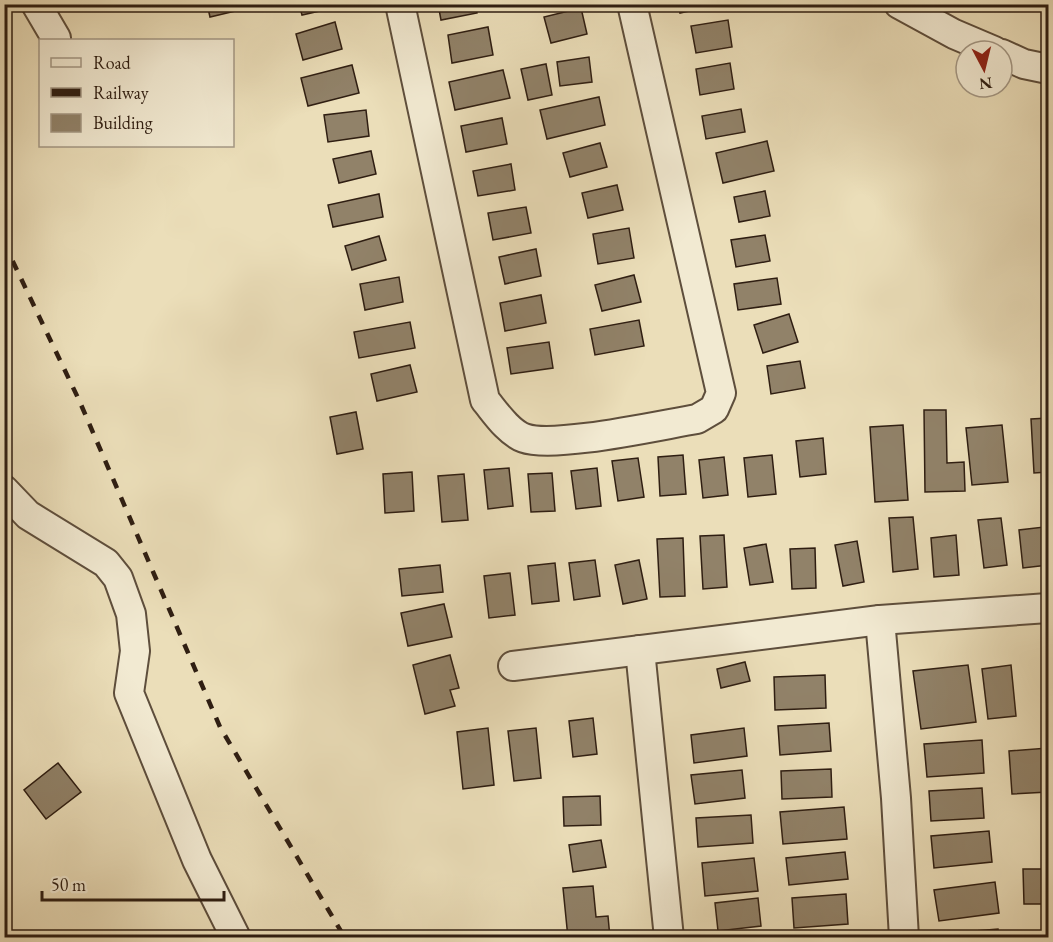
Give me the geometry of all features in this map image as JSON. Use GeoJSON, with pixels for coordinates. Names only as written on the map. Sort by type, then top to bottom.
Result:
{"type":"FeatureCollection","features":[{"type":"Feature","properties":{"kind":"street"},"geometry":{"type":"LineString","coordinates":[[36,4],[56,38]]}},
{"type":"Feature","properties":{"kind":"street"},"geometry":{"type":"LineString","coordinates":[[400,4],[485,400],[502,421],[523,438],[556,442],[696,419],[714,409],[721,393],[633,4]]}},
{"type":"Feature","properties":{"kind":"street"},"geometry":{"type":"LineString","coordinates":[[899,4],[966,39]]}},
{"type":"Feature","properties":{"kind":"street"},"geometry":{"type":"LineString","coordinates":[[1014,59],[1048,69]]}},
{"type":"Feature","properties":{"kind":"street"},"geometry":{"type":"LineString","coordinates":[[4,490],[28,515],[106,563],[118,578],[131,614],[135,651],[129,693],[197,860],[236,938]]}},
{"type":"Feature","properties":{"kind":"street"},"geometry":{"type":"LineString","coordinates":[[513,666],[880,620],[1048,608]]}},
{"type":"Feature","properties":{"kind":"street"},"geometry":{"type":"LineString","coordinates":[[880,620],[896,798],[904,938]]}},
{"type":"Feature","properties":{"kind":"street"},"geometry":{"type":"LineString","coordinates":[[640,650],[669,938]]}},
{"type":"Feature","properties":{"kind":"building"},"geometry":{"type":"Polygon","coordinates":[[[207,4],[243,4],[244,9],[210,17],[207,4]]]}},
{"type":"Feature","properties":{"kind":"building"},"geometry":{"type":"Polygon","coordinates":[[[299,4],[342,4],[342,6],[302,15],[299,4]]]}},
{"type":"Feature","properties":{"kind":"building"},"geometry":{"type":"Polygon","coordinates":[[[438,4],[475,4],[477,13],[441,20],[438,4]]]}},
{"type":"Feature","properties":{"kind":"building"},"geometry":{"type":"Polygon","coordinates":[[[678,4],[720,4],[680,13],[678,4]]]}},
{"type":"Feature","properties":{"kind":"building"},"geometry":{"type":"Polygon","coordinates":[[[581,8],[587,34],[551,43],[544,17],[581,8]]]}},
{"type":"Feature","properties":{"kind":"building"},"geometry":{"type":"Polygon","coordinates":[[[728,20],[732,47],[696,53],[691,26],[728,20]]]}},
{"type":"Feature","properties":{"kind":"building"},"geometry":{"type":"Polygon","coordinates":[[[335,22],[342,49],[303,60],[296,34],[335,22]]]}},
{"type":"Feature","properties":{"kind":"building"},"geometry":{"type":"Polygon","coordinates":[[[488,27],[493,55],[452,63],[448,35],[488,27]]]}},
{"type":"Feature","properties":{"kind":"building"},"geometry":{"type":"Polygon","coordinates":[[[589,57],[592,82],[560,86],[557,62],[589,57]]]}},
{"type":"Feature","properties":{"kind":"building"},"geometry":{"type":"Polygon","coordinates":[[[730,63],[734,89],[700,95],[696,69],[730,63]]]}},
{"type":"Feature","properties":{"kind":"building"},"geometry":{"type":"Polygon","coordinates":[[[546,64],[552,95],[528,100],[521,69],[546,64]]]}},
{"type":"Feature","properties":{"kind":"building"},"geometry":{"type":"Polygon","coordinates":[[[352,65],[359,93],[308,106],[301,78],[352,65]]]}},
{"type":"Feature","properties":{"kind":"building"},"geometry":{"type":"Polygon","coordinates":[[[503,70],[510,98],[455,110],[449,82],[503,70]]]}},
{"type":"Feature","properties":{"kind":"building"},"geometry":{"type":"Polygon","coordinates":[[[599,97],[605,125],[547,139],[540,110],[599,97]]]}},
{"type":"Feature","properties":{"kind":"building"},"geometry":{"type":"Polygon","coordinates":[[[741,109],[745,132],[706,139],[702,116],[741,109]]]}},
{"type":"Feature","properties":{"kind":"building"},"geometry":{"type":"Polygon","coordinates":[[[366,110],[369,136],[328,142],[324,115],[366,110]]]}},
{"type":"Feature","properties":{"kind":"building"},"geometry":{"type":"Polygon","coordinates":[[[502,118],[507,144],[466,152],[461,126],[502,118]]]}},
{"type":"Feature","properties":{"kind":"building"},"geometry":{"type":"Polygon","coordinates":[[[767,141],[774,171],[723,183],[716,153],[767,141]]]}},
{"type":"Feature","properties":{"kind":"building"},"geometry":{"type":"Polygon","coordinates":[[[600,143],[607,167],[570,177],[563,153],[600,143]]]}},
{"type":"Feature","properties":{"kind":"building"},"geometry":{"type":"Polygon","coordinates":[[[371,151],[376,174],[339,183],[333,159],[371,151]]]}},
{"type":"Feature","properties":{"kind":"building"},"geometry":{"type":"Polygon","coordinates":[[[511,164],[515,190],[478,196],[473,171],[511,164]]]}},
{"type":"Feature","properties":{"kind":"building"},"geometry":{"type":"Polygon","coordinates":[[[617,185],[623,210],[588,218],[582,193],[617,185]]]}},
{"type":"Feature","properties":{"kind":"building"},"geometry":{"type":"Polygon","coordinates":[[[765,191],[770,216],[739,222],[734,197],[765,191]]]}},
{"type":"Feature","properties":{"kind":"building"},"geometry":{"type":"Polygon","coordinates":[[[379,194],[383,217],[333,227],[328,205],[379,194]]]}},
{"type":"Feature","properties":{"kind":"building"},"geometry":{"type":"Polygon","coordinates":[[[526,207],[531,233],[493,240],[488,213],[526,207]]]}},
{"type":"Feature","properties":{"kind":"building"},"geometry":{"type":"Polygon","coordinates":[[[629,228],[634,258],[598,264],[593,234],[629,228]]]}},
{"type":"Feature","properties":{"kind":"building"},"geometry":{"type":"Polygon","coordinates":[[[765,235],[770,261],[736,267],[731,240],[765,235]]]}},
{"type":"Feature","properties":{"kind":"building"},"geometry":{"type":"Polygon","coordinates":[[[379,236],[386,260],[352,270],[345,246],[379,236]]]}},
{"type":"Feature","properties":{"kind":"building"},"geometry":{"type":"Polygon","coordinates":[[[536,249],[541,276],[505,284],[499,257],[536,249]]]}},
{"type":"Feature","properties":{"kind":"building"},"geometry":{"type":"Polygon","coordinates":[[[634,275],[641,302],[602,311],[595,285],[634,275]]]}},
{"type":"Feature","properties":{"kind":"building"},"geometry":{"type":"Polygon","coordinates":[[[399,277],[403,302],[365,310],[360,284],[399,277]]]}},
{"type":"Feature","properties":{"kind":"building"},"geometry":{"type":"Polygon","coordinates":[[[777,278],[781,304],[738,310],[734,284],[777,278]]]}},
{"type":"Feature","properties":{"kind":"building"},"geometry":{"type":"Polygon","coordinates":[[[541,295],[546,323],[505,331],[500,303],[541,295]]]}},
{"type":"Feature","properties":{"kind":"building"},"geometry":{"type":"Polygon","coordinates":[[[789,314],[798,342],[763,353],[754,325],[789,314]]]}},
{"type":"Feature","properties":{"kind":"building"},"geometry":{"type":"Polygon","coordinates":[[[639,320],[644,346],[595,355],[590,329],[639,320]]]}},
{"type":"Feature","properties":{"kind":"building"},"geometry":{"type":"Polygon","coordinates":[[[410,322],[415,348],[359,358],[354,332],[410,322]]]}},
{"type":"Feature","properties":{"kind":"building"},"geometry":{"type":"Polygon","coordinates":[[[549,342],[553,368],[511,374],[507,348],[549,342]]]}},
{"type":"Feature","properties":{"kind":"building"},"geometry":{"type":"Polygon","coordinates":[[[800,361],[805,388],[771,394],[767,366],[800,361]]]}},
{"type":"Feature","properties":{"kind":"building"},"geometry":{"type":"Polygon","coordinates":[[[410,365],[417,392],[377,401],[371,374],[410,365]]]}},
{"type":"Feature","properties":{"kind":"building"},"geometry":{"type":"Polygon","coordinates":[[[924,410],[946,410],[947,463],[964,462],[965,491],[925,492],[924,410]]]}},
{"type":"Feature","properties":{"kind":"building"},"geometry":{"type":"Polygon","coordinates":[[[356,412],[363,449],[337,454],[330,417],[356,412]]]}},
{"type":"Feature","properties":{"kind":"building"},"geometry":{"type":"Polygon","coordinates":[[[1048,418],[1048,472],[1034,473],[1031,419],[1048,418]]]}},
{"type":"Feature","properties":{"kind":"building"},"geometry":{"type":"Polygon","coordinates":[[[903,425],[908,500],[875,502],[870,427],[903,425]]]}},
{"type":"Feature","properties":{"kind":"building"},"geometry":{"type":"Polygon","coordinates":[[[1002,425],[1008,482],[972,485],[966,428],[1002,425]]]}},
{"type":"Feature","properties":{"kind":"building"},"geometry":{"type":"Polygon","coordinates":[[[823,438],[826,474],[800,477],[796,441],[823,438]]]}},
{"type":"Feature","properties":{"kind":"building"},"geometry":{"type":"Polygon","coordinates":[[[683,455],[686,494],[660,496],[658,457],[683,455]]]}},
{"type":"Feature","properties":{"kind":"building"},"geometry":{"type":"Polygon","coordinates":[[[772,455],[776,494],[748,497],[744,458],[772,455]]]}},
{"type":"Feature","properties":{"kind":"building"},"geometry":{"type":"Polygon","coordinates":[[[724,457],[728,495],[703,498],[699,460],[724,457]]]}},
{"type":"Feature","properties":{"kind":"building"},"geometry":{"type":"Polygon","coordinates":[[[638,458],[644,497],[618,501],[612,461],[638,458]]]}},
{"type":"Feature","properties":{"kind":"building"},"geometry":{"type":"Polygon","coordinates":[[[509,468],[513,506],[488,509],[484,470],[509,468]]]}},
{"type":"Feature","properties":{"kind":"building"},"geometry":{"type":"Polygon","coordinates":[[[597,468],[601,506],[576,509],[571,471],[597,468]]]}},
{"type":"Feature","properties":{"kind":"building"},"geometry":{"type":"Polygon","coordinates":[[[412,472],[414,511],[385,513],[383,474],[412,472]]]}},
{"type":"Feature","properties":{"kind":"building"},"geometry":{"type":"Polygon","coordinates":[[[552,473],[555,511],[531,512],[528,474],[552,473]]]}},
{"type":"Feature","properties":{"kind":"building"},"geometry":{"type":"Polygon","coordinates":[[[464,474],[468,520],[442,522],[438,476],[464,474]]]}},
{"type":"Feature","properties":{"kind":"building"},"geometry":{"type":"Polygon","coordinates":[[[913,517],[918,569],[893,572],[889,518],[913,517]]]}},
{"type":"Feature","properties":{"kind":"building"},"geometry":{"type":"Polygon","coordinates":[[[1001,518],[1007,565],[984,568],[978,520],[1001,518]]]}},
{"type":"Feature","properties":{"kind":"building"},"geometry":{"type":"Polygon","coordinates":[[[1044,527],[1048,565],[1023,568],[1019,530],[1044,527]]]}},
{"type":"Feature","properties":{"kind":"building"},"geometry":{"type":"Polygon","coordinates":[[[724,535],[727,587],[703,589],[700,536],[724,535]]]}},
{"type":"Feature","properties":{"kind":"building"},"geometry":{"type":"Polygon","coordinates":[[[956,535],[959,575],[934,577],[931,538],[956,535]]]}},
{"type":"Feature","properties":{"kind":"building"},"geometry":{"type":"Polygon","coordinates":[[[683,538],[685,596],[660,597],[657,539],[683,538]]]}},
{"type":"Feature","properties":{"kind":"building"},"geometry":{"type":"Polygon","coordinates":[[[857,541],[864,582],[843,586],[835,545],[857,541]]]}},
{"type":"Feature","properties":{"kind":"building"},"geometry":{"type":"Polygon","coordinates":[[[766,544],[773,582],[750,585],[744,548],[766,544]]]}},
{"type":"Feature","properties":{"kind":"building"},"geometry":{"type":"Polygon","coordinates":[[[815,548],[816,588],[792,589],[790,549],[815,548]]]}},
{"type":"Feature","properties":{"kind":"building"},"geometry":{"type":"Polygon","coordinates":[[[595,560],[600,596],[574,600],[569,563],[595,560]]]}},
{"type":"Feature","properties":{"kind":"building"},"geometry":{"type":"Polygon","coordinates":[[[639,560],[647,599],[623,604],[615,565],[639,560]]]}},
{"type":"Feature","properties":{"kind":"building"},"geometry":{"type":"Polygon","coordinates":[[[555,563],[559,601],[532,604],[528,566],[555,563]]]}},
{"type":"Feature","properties":{"kind":"building"},"geometry":{"type":"Polygon","coordinates":[[[440,565],[443,592],[402,596],[399,569],[440,565]]]}},
{"type":"Feature","properties":{"kind":"building"},"geometry":{"type":"Polygon","coordinates":[[[510,573],[515,615],[489,618],[484,576],[510,573]]]}},
{"type":"Feature","properties":{"kind":"building"},"geometry":{"type":"Polygon","coordinates":[[[444,604],[452,637],[408,646],[401,613],[444,604]]]}},
{"type":"Feature","properties":{"kind":"building"},"geometry":{"type":"Polygon","coordinates":[[[450,655],[459,688],[450,690],[455,706],[425,714],[413,665],[450,655]]]}},
{"type":"Feature","properties":{"kind":"building"},"geometry":{"type":"Polygon","coordinates":[[[745,662],[750,681],[721,688],[717,669],[745,662]]]}},
{"type":"Feature","properties":{"kind":"building"},"geometry":{"type":"Polygon","coordinates":[[[968,665],[976,722],[921,729],[913,671],[968,665]]]}},
{"type":"Feature","properties":{"kind":"building"},"geometry":{"type":"Polygon","coordinates":[[[1011,665],[1016,716],[988,719],[982,669],[1011,665]]]}},
{"type":"Feature","properties":{"kind":"building"},"geometry":{"type":"Polygon","coordinates":[[[825,675],[826,708],[775,710],[774,677],[825,675]]]}},
{"type":"Feature","properties":{"kind":"building"},"geometry":{"type":"Polygon","coordinates":[[[593,718],[597,754],[573,757],[569,721],[593,718]]]}},
{"type":"Feature","properties":{"kind":"building"},"geometry":{"type":"Polygon","coordinates":[[[829,723],[831,751],[780,755],[778,726],[829,723]]]}},
{"type":"Feature","properties":{"kind":"building"},"geometry":{"type":"Polygon","coordinates":[[[488,728],[494,785],[463,789],[457,732],[488,728]]]}},
{"type":"Feature","properties":{"kind":"building"},"geometry":{"type":"Polygon","coordinates":[[[536,728],[541,778],[514,781],[508,731],[536,728]]]}},
{"type":"Feature","properties":{"kind":"building"},"geometry":{"type":"Polygon","coordinates":[[[744,728],[747,756],[694,763],[691,735],[744,728]]]}},
{"type":"Feature","properties":{"kind":"building"},"geometry":{"type":"Polygon","coordinates":[[[982,740],[984,773],[927,777],[924,744],[982,740]]]}},
{"type":"Feature","properties":{"kind":"building"},"geometry":{"type":"Polygon","coordinates":[[[1048,748],[1048,792],[1012,794],[1009,751],[1048,748]]]}},
{"type":"Feature","properties":{"kind":"building"},"geometry":{"type":"Polygon","coordinates":[[[58,763],[81,792],[46,819],[24,790],[58,763]]]}},
{"type":"Feature","properties":{"kind":"building"},"geometry":{"type":"Polygon","coordinates":[[[831,769],[832,797],[782,799],[781,771],[831,769]]]}},
{"type":"Feature","properties":{"kind":"building"},"geometry":{"type":"Polygon","coordinates":[[[742,770],[745,798],[695,804],[691,775],[742,770]]]}},
{"type":"Feature","properties":{"kind":"building"},"geometry":{"type":"Polygon","coordinates":[[[982,788],[984,818],[931,821],[929,791],[982,788]]]}},
{"type":"Feature","properties":{"kind":"building"},"geometry":{"type":"Polygon","coordinates":[[[600,796],[601,825],[564,826],[563,797],[600,796]]]}},
{"type":"Feature","properties":{"kind":"building"},"geometry":{"type":"Polygon","coordinates":[[[844,807],[847,839],[783,844],[780,812],[844,807]]]}},
{"type":"Feature","properties":{"kind":"building"},"geometry":{"type":"Polygon","coordinates":[[[751,815],[753,843],[698,847],[696,818],[751,815]]]}},
{"type":"Feature","properties":{"kind":"building"},"geometry":{"type":"Polygon","coordinates":[[[989,831],[992,862],[934,868],[931,836],[989,831]]]}},
{"type":"Feature","properties":{"kind":"building"},"geometry":{"type":"Polygon","coordinates":[[[601,840],[606,867],[573,872],[569,845],[601,840]]]}},
{"type":"Feature","properties":{"kind":"building"},"geometry":{"type":"Polygon","coordinates":[[[845,852],[848,879],[789,885],[786,858],[845,852]]]}},
{"type":"Feature","properties":{"kind":"building"},"geometry":{"type":"Polygon","coordinates":[[[754,858],[758,891],[705,896],[702,863],[754,858]]]}},
{"type":"Feature","properties":{"kind":"building"},"geometry":{"type":"Polygon","coordinates":[[[1023,869],[1048,869],[1048,904],[1024,904],[1023,869]]]}},
{"type":"Feature","properties":{"kind":"building"},"geometry":{"type":"Polygon","coordinates":[[[995,882],[999,913],[939,921],[934,890],[995,882]]]}},
{"type":"Feature","properties":{"kind":"building"},"geometry":{"type":"Polygon","coordinates":[[[593,886],[596,917],[608,916],[610,938],[568,938],[563,888],[593,886]]]}},
{"type":"Feature","properties":{"kind":"building"},"geometry":{"type":"Polygon","coordinates":[[[846,894],[848,924],[794,928],[792,898],[846,894]]]}},
{"type":"Feature","properties":{"kind":"building"},"geometry":{"type":"Polygon","coordinates":[[[758,898],[761,926],[718,931],[715,903],[758,898]]]}},
{"type":"Feature","properties":{"kind":"building"},"geometry":{"type":"Polygon","coordinates":[[[998,929],[999,938],[938,938],[938,934],[998,929]]]}},
{"type":"Feature","properties":{"kind":"railway"},"geometry":{"type":"LineString","coordinates":[[4,243],[79,400],[220,727],[345,938]]}}]}
